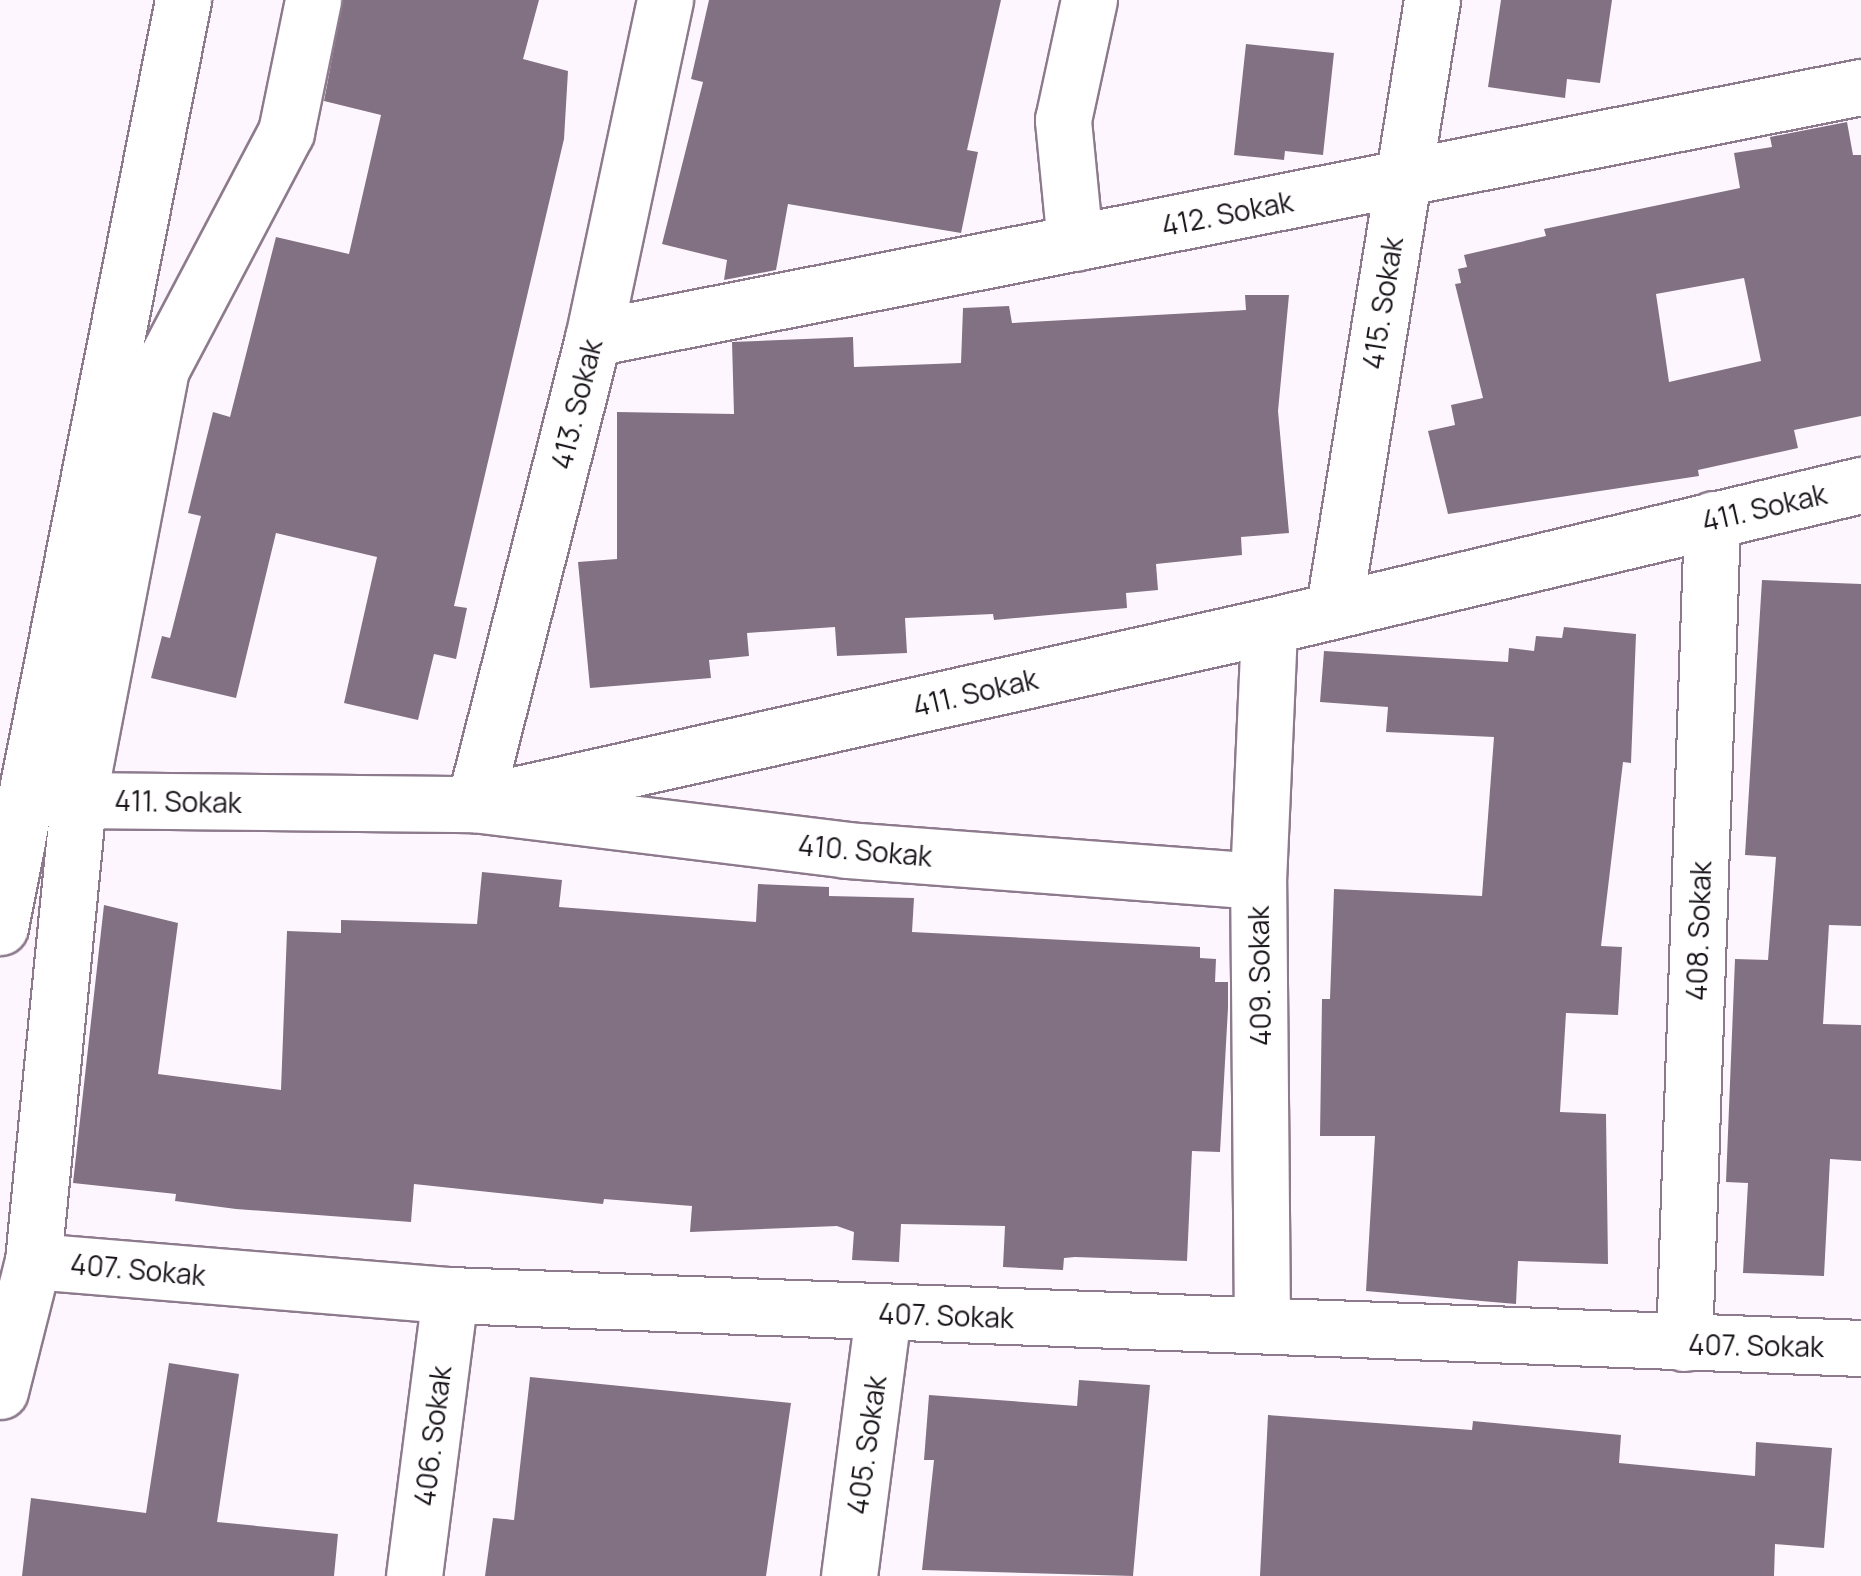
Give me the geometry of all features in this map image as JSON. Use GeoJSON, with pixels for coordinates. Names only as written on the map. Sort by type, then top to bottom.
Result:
{"type":"FeatureCollection","features":[{"type":"Feature","properties":{"kind":"street"},"geometry":{"type":"LineString","coordinates":[[0,927],[182,0]]}},
{"type":"Feature","properties":{"kind":"street"},"geometry":{"type":"LineString","coordinates":[[0,1391],[33,1261],[78,800],[161,370],[286,132],[313,0]]}},
{"type":"Feature","properties":{"kind":"street","name":"413. Sokak"},"geometry":{"type":"LineString","coordinates":[[474,804],[592,338],[665,0]]}},
{"type":"Feature","properties":{"kind":"street"},"geometry":{"type":"LineString","coordinates":[[1075,243],[1063,120],[1089,0]]}},
{"type":"Feature","properties":{"kind":"street","name":"415. Sokak"},"geometry":{"type":"LineString","coordinates":[[1334,607],[1432,0]]}},
{"type":"Feature","properties":{"kind":"street","name":"412. Sokak"},"geometry":{"type":"LineString","coordinates":[[592,338],[1861,88]]}},
{"type":"Feature","properties":{"kind":"street","name":"411. Sokak"},"geometry":{"type":"LineString","coordinates":[[78,800],[474,804],[1269,626],[1334,607],[1861,484]]}},
{"type":"Feature","properties":{"kind":"street","name":"408. Sokak"},"geometry":{"type":"LineString","coordinates":[[1684,1344],[1712,519]]}},
{"type":"Feature","properties":{"kind":"street","name":"409. Sokak"},"geometry":{"type":"LineString","coordinates":[[1262,1325],[1258,880],[1269,626]]}},
{"type":"Feature","properties":{"kind":"street","name":"410. Sokak"},"geometry":{"type":"LineString","coordinates":[[474,804],[846,850],[1258,880]]}},
{"type":"Feature","properties":{"kind":"street","name":"407. Sokak"},"geometry":{"type":"LineString","coordinates":[[33,1261],[450,1295],[1861,1348]]}},
{"type":"Feature","properties":{"kind":"street","name":"406. Sokak"},"geometry":{"type":"LineString","coordinates":[[414,1576],[450,1295]]}},
{"type":"Feature","properties":{"kind":"street","name":"405. Sokak"},"geometry":{"type":"LineString","coordinates":[[848,1576],[884,1314]]}},
{"type":"Feature","properties":{"kind":"building"},"geometry":{"type":"Polygon","coordinates":[[[343,0],[539,0],[523,59],[568,71],[564,139],[454,606],[467,608],[456,659],[434,654],[418,720],[344,703],[377,557],[276,533],[236,698],[151,678],[162,636],[170,638],[201,516],[188,513],[213,412],[230,417],[276,237],[349,254],[381,115],[324,101],[343,0]]]}},
{"type":"Feature","properties":{"kind":"building"},"geometry":{"type":"Polygon","coordinates":[[[709,0],[1001,0],[967,150],[978,152],[961,233],[788,204],[776,270],[724,280],[727,260],[662,244],[703,82],[691,79],[709,0]]]}},
{"type":"Feature","properties":{"kind":"building"},"geometry":{"type":"Polygon","coordinates":[[[1501,0],[1612,0],[1600,83],[1567,79],[1565,98],[1488,87],[1501,0]]]}},
{"type":"Feature","properties":{"kind":"building"},"geometry":{"type":"Polygon","coordinates":[[[1246,44],[1334,53],[1323,155],[1285,151],[1284,160],[1234,155],[1246,44]]]}},
{"type":"Feature","properties":{"kind":"building"},"geometry":{"type":"Polygon","coordinates":[[[1847,122],[1853,155],[1861,155],[1861,416],[1794,430],[1798,448],[1698,470],[1699,476],[1448,514],[1428,431],[1455,425],[1451,405],[1483,398],[1455,284],[1461,283],[1458,269],[1467,267],[1464,255],[1546,236],[1544,229],[1740,188],[1734,153],[1772,147],[1770,137],[1847,122]],[[1744,278],[1656,294],[1669,382],[1761,361],[1744,278]]]}},
{"type":"Feature","properties":{"kind":"building"},"geometry":{"type":"Polygon","coordinates":[[[1245,295],[1289,295],[1278,411],[1289,533],[1241,537],[1242,555],[1156,564],[1158,590],[1126,593],[1127,608],[994,620],[993,614],[905,618],[907,653],[837,656],[835,627],[747,633],[749,656],[709,660],[711,678],[590,688],[578,562],[617,559],[617,412],[734,414],[732,342],[853,337],[854,367],[961,363],[963,308],[1009,306],[1012,323],[1246,310],[1245,295]]]}},
{"type":"Feature","properties":{"kind":"building"},"geometry":{"type":"Polygon","coordinates":[[[1762,580],[1861,584],[1861,926],[1829,925],[1823,1024],[1861,1025],[1861,1161],[1830,1159],[1824,1276],[1743,1273],[1748,1183],[1726,1182],[1735,959],[1768,960],[1776,857],[1745,855],[1762,580]]]}},
{"type":"Feature","properties":{"kind":"building"},"geometry":{"type":"Polygon","coordinates":[[[1564,627],[1636,634],[1631,763],[1623,762],[1601,946],[1622,947],[1618,1015],[1566,1013],[1560,1112],[1606,1114],[1608,1264],[1518,1261],[1516,1304],[1366,1291],[1375,1136],[1320,1136],[1322,999],[1330,999],[1334,889],[1482,896],[1494,737],[1386,732],[1388,707],[1320,702],[1324,651],[1508,662],[1509,648],[1534,651],[1536,636],[1562,638],[1564,627]]]}},
{"type":"Feature","properties":{"kind":"building"},"geometry":{"type":"Polygon","coordinates":[[[482,872],[562,880],[559,907],[756,922],[758,884],[829,887],[829,896],[914,898],[912,932],[1200,947],[1200,958],[1216,959],[1215,982],[1228,982],[1228,1008],[1220,1152],[1192,1151],[1187,1261],[1075,1257],[1064,1258],[1063,1270],[1003,1267],[1005,1226],[901,1224],[899,1262],[852,1260],[854,1232],[837,1226],[690,1232],[692,1206],[604,1199],[603,1204],[414,1184],[411,1222],[236,1209],[175,1201],[176,1194],[73,1183],[104,905],[178,923],[158,1074],[281,1090],[287,931],[341,933],[341,920],[477,924],[482,872]]]}},
{"type":"Feature","properties":{"kind":"building"},"geometry":{"type":"Polygon","coordinates":[[[169,1363],[239,1374],[217,1522],[338,1534],[334,1576],[22,1576],[31,1498],[146,1513],[169,1363]]]}},
{"type":"Feature","properties":{"kind":"building"},"geometry":{"type":"Polygon","coordinates":[[[530,1377],[791,1403],[766,1576],[485,1576],[493,1518],[514,1520],[530,1377]]]}},
{"type":"Feature","properties":{"kind":"building"},"geometry":{"type":"Polygon","coordinates":[[[1079,1380],[1150,1385],[1133,1576],[922,1570],[934,1460],[924,1460],[929,1395],[1077,1406],[1079,1380]]]}},
{"type":"Feature","properties":{"kind":"building"},"geometry":{"type":"Polygon","coordinates":[[[1268,1415],[1472,1430],[1473,1421],[1621,1435],[1619,1463],[1755,1476],[1756,1442],[1832,1448],[1824,1548],[1775,1544],[1774,1576],[1260,1576],[1268,1415]]]}}]}
